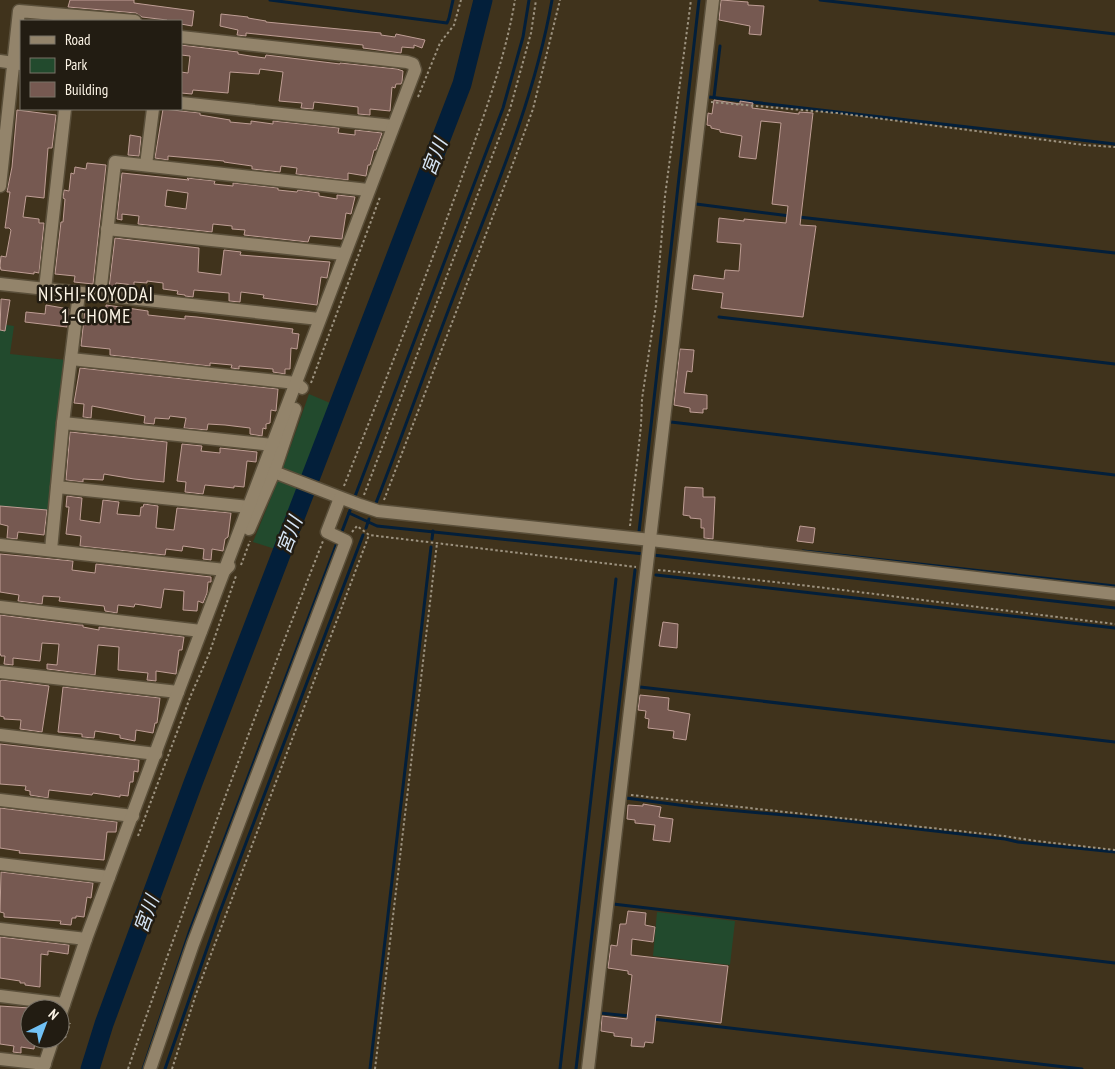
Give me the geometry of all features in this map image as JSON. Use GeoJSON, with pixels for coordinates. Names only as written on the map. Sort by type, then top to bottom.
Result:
{"type":"FeatureCollection","features":[{"type":"Feature","properties":{"kind":"street"},"geometry":{"type":"LineString","coordinates":[[588,1069],[713,0]]}},
{"type":"Feature","properties":{"kind":"street"},"geometry":{"type":"LineString","coordinates":[[0,186],[4,110],[18,63],[19,11],[123,20]]}},
{"type":"Feature","properties":{"kind":"street"},"geometry":{"type":"LineString","coordinates":[[69,999],[86,939],[109,877],[415,70],[413,64],[407,62],[182,37]]}},
{"type":"Feature","properties":{"kind":"street"},"geometry":{"type":"LineString","coordinates":[[0,61],[18,63]]}},
{"type":"Feature","properties":{"kind":"street"},"geometry":{"type":"LineString","coordinates":[[182,103],[393,126]]}},
{"type":"Feature","properties":{"kind":"street"},"geometry":{"type":"LineString","coordinates":[[45,290],[65,110]]}},
{"type":"Feature","properties":{"kind":"street"},"geometry":{"type":"LineString","coordinates":[[146,165],[152,110]]}},
{"type":"Feature","properties":{"kind":"street"},"geometry":{"type":"LineString","coordinates":[[100,295],[115,162],[368,190]]}},
{"type":"Feature","properties":{"kind":"street"},"geometry":{"type":"LineString","coordinates":[[107,229],[344,254]]}},
{"type":"Feature","properties":{"kind":"street"},"geometry":{"type":"LineString","coordinates":[[0,284],[319,319]]}},
{"type":"Feature","properties":{"kind":"street"},"geometry":{"type":"LineString","coordinates":[[51,550],[63,423],[79,293]]}},
{"type":"Feature","properties":{"kind":"street"},"geometry":{"type":"LineString","coordinates":[[71,359],[296,383],[302,388],[276,473],[239,554],[225,570]]}},
{"type":"Feature","properties":{"kind":"street"},"geometry":{"type":"LineString","coordinates":[[63,423],[273,445]]}},
{"type":"Feature","properties":{"kind":"street"},"geometry":{"type":"LineString","coordinates":[[276,473],[378,511],[630,538],[649,555],[1115,594]]}},
{"type":"Feature","properties":{"kind":"street"},"geometry":{"type":"LineString","coordinates":[[57,487],[249,507]]}},
{"type":"Feature","properties":{"kind":"street"},"geometry":{"type":"LineString","coordinates":[[150,1069],[338,537],[349,501]]}},
{"type":"Feature","properties":{"kind":"street"},"geometry":{"type":"LineString","coordinates":[[0,545],[225,570]]}},
{"type":"Feature","properties":{"kind":"street"},"geometry":{"type":"LineString","coordinates":[[0,607],[201,631]]}},
{"type":"Feature","properties":{"kind":"street"},"geometry":{"type":"LineString","coordinates":[[0,672],[178,692]]}},
{"type":"Feature","properties":{"kind":"street"},"geometry":{"type":"LineString","coordinates":[[0,735],[156,754]]}},
{"type":"Feature","properties":{"kind":"street"},"geometry":{"type":"LineString","coordinates":[[0,800],[133,816]]}},
{"type":"Feature","properties":{"kind":"street"},"geometry":{"type":"LineString","coordinates":[[0,864],[109,877]]}},
{"type":"Feature","properties":{"kind":"street"},"geometry":{"type":"LineString","coordinates":[[0,929],[86,939]]}},
{"type":"Feature","properties":{"kind":"street"},"geometry":{"type":"LineString","coordinates":[[0,996],[20,1002]]}},
{"type":"Feature","properties":{"kind":"street"},"geometry":{"type":"LineString","coordinates":[[0,1059],[44,1067],[54,1049]]}},
{"type":"Feature","properties":{"kind":"path"},"geometry":{"type":"LineString","coordinates":[[417,100],[440,43],[454,25],[461,0]]}},
{"type":"Feature","properties":{"kind":"path"},"geometry":{"type":"LineString","coordinates":[[349,501],[435,250],[501,66],[515,0]]}},
{"type":"Feature","properties":{"kind":"path"},"geometry":{"type":"LineString","coordinates":[[349,501],[510,108],[531,33],[536,0]]}},
{"type":"Feature","properties":{"kind":"path"},"geometry":{"type":"LineString","coordinates":[[378,511],[383,503],[425,395],[526,128],[548,55],[560,0]]}},
{"type":"Feature","properties":{"kind":"path"},"geometry":{"type":"LineString","coordinates":[[630,538],[642,399],[656,306],[665,196],[691,0]]}},
{"type":"Feature","properties":{"kind":"path"},"geometry":{"type":"LineString","coordinates":[[702,101],[837,113],[1084,145],[1115,147]]}},
{"type":"Feature","properties":{"kind":"path"},"geometry":{"type":"LineString","coordinates":[[309,389],[381,194]]}},
{"type":"Feature","properties":{"kind":"path"},"geometry":{"type":"LineString","coordinates":[[128,1069],[222,805],[338,537],[357,526],[369,535],[606,563],[649,555],[889,596],[1115,624]]}},
{"type":"Feature","properties":{"kind":"path"},"geometry":{"type":"LineString","coordinates":[[172,1069],[196,994],[369,535]]}},
{"type":"Feature","properties":{"kind":"path"},"geometry":{"type":"LineString","coordinates":[[135,842],[191,694],[209,654],[252,536]]}},
{"type":"Feature","properties":{"kind":"path"},"geometry":{"type":"LineString","coordinates":[[375,1069],[437,543]]}},
{"type":"Feature","properties":{"kind":"path"},"geometry":{"type":"LineString","coordinates":[[619,794],[1115,850]]}},
{"type":"Feature","properties":{"kind":"green space"},"geometry":{"type":"Polygon","coordinates":[[[0,324],[14,326],[10,354],[67,360],[51,512],[0,506],[0,324]]]}},
{"type":"Feature","properties":{"kind":"green space"},"geometry":{"type":"Polygon","coordinates":[[[309,394],[330,403],[275,549],[253,542],[283,468],[309,394]]]}},
{"type":"Feature","properties":{"kind":"green space"},"geometry":{"type":"Polygon","coordinates":[[[657,912],[735,921],[730,965],[653,956],[657,912]]]}},
{"type":"Feature","properties":{"kind":"building"},"geometry":{"type":"Polygon","coordinates":[[[70,0],[134,0],[134,3],[194,11],[192,26],[182,24],[182,20],[142,17],[136,13],[68,7],[70,0]]]}},
{"type":"Feature","properties":{"kind":"building"},"geometry":{"type":"Polygon","coordinates":[[[721,0],[748,2],[748,5],[764,6],[761,35],[749,34],[750,26],[719,20],[721,0]]]}},
{"type":"Feature","properties":{"kind":"building"},"geometry":{"type":"Polygon","coordinates":[[[221,14],[248,17],[266,22],[381,33],[381,35],[395,37],[396,34],[425,40],[422,48],[414,45],[414,48],[402,47],[401,53],[363,48],[363,45],[246,33],[246,36],[237,35],[238,30],[220,26],[221,14]]]}},
{"type":"Feature","properties":{"kind":"building"},"geometry":{"type":"Polygon","coordinates":[[[182,45],[238,52],[238,54],[265,58],[266,55],[397,69],[403,71],[402,82],[401,84],[396,84],[395,88],[392,87],[390,111],[370,109],[370,115],[358,114],[358,107],[314,102],[313,109],[301,108],[302,103],[279,101],[283,72],[260,69],[259,74],[230,72],[228,93],[193,90],[192,94],[182,93],[182,72],[188,73],[190,56],[182,55],[182,45]]]}},
{"type":"Feature","properties":{"kind":"building"},"geometry":{"type":"Polygon","coordinates":[[[714,100],[740,104],[740,101],[753,103],[752,108],[799,114],[799,112],[813,113],[800,225],[816,226],[803,317],[721,308],[723,293],[692,289],[694,275],[724,279],[725,270],[739,271],[741,244],[717,242],[719,218],[786,223],[788,206],[772,204],[781,123],[761,121],[756,159],[739,157],[742,136],[720,132],[720,130],[707,125],[708,113],[712,114],[714,100]]]}},
{"type":"Feature","properties":{"kind":"building"},"geometry":{"type":"Polygon","coordinates":[[[17,110],[56,115],[52,148],[48,148],[44,198],[26,196],[23,217],[39,219],[39,223],[44,223],[39,273],[34,272],[34,274],[1,270],[0,266],[1,256],[6,257],[11,230],[5,228],[10,192],[7,192],[12,167],[17,110]]]}},
{"type":"Feature","properties":{"kind":"building"},"geometry":{"type":"Polygon","coordinates":[[[163,110],[200,113],[200,115],[230,120],[230,122],[251,124],[251,121],[273,124],[273,121],[339,128],[338,133],[355,135],[355,130],[382,133],[376,150],[374,150],[370,165],[368,165],[366,176],[348,173],[348,180],[296,174],[297,168],[281,166],[280,172],[252,169],[252,166],[224,161],[168,156],[168,160],[155,158],[163,110]]]}},
{"type":"Feature","properties":{"kind":"building"},"geometry":{"type":"Polygon","coordinates":[[[130,135],[141,137],[139,156],[128,155],[130,135]]]}},
{"type":"Feature","properties":{"kind":"building"},"geometry":{"type":"Polygon","coordinates":[[[87,163],[106,165],[93,284],[74,282],[75,276],[55,274],[61,222],[63,222],[64,190],[69,191],[71,173],[74,174],[75,167],[86,169],[87,163]]]}},
{"type":"Feature","properties":{"kind":"building"},"geometry":{"type":"Polygon","coordinates":[[[122,173],[215,181],[214,184],[233,186],[233,183],[278,188],[278,190],[297,192],[298,190],[319,193],[319,196],[337,199],[337,195],[355,197],[351,214],[346,213],[342,239],[310,236],[308,242],[244,235],[245,230],[232,229],[232,226],[213,224],[212,232],[138,224],[139,216],[122,214],[122,220],[117,219],[122,173]],[[167,190],[165,206],[186,209],[188,193],[167,190]]]}},
{"type":"Feature","properties":{"kind":"building"},"geometry":{"type":"Polygon","coordinates":[[[115,238],[199,248],[198,272],[221,275],[224,250],[241,252],[240,255],[330,262],[327,278],[321,277],[317,305],[263,298],[264,295],[241,292],[240,302],[229,301],[229,293],[194,290],[193,297],[185,296],[177,294],[178,291],[163,289],[163,283],[147,281],[147,283],[134,282],[134,285],[116,283],[115,288],[109,288],[115,238]]]}},
{"type":"Feature","properties":{"kind":"building"},"geometry":{"type":"Polygon","coordinates":[[[1,299],[10,300],[5,331],[0,330],[1,299]]]}},
{"type":"Feature","properties":{"kind":"building"},"geometry":{"type":"Polygon","coordinates":[[[46,305],[69,309],[67,327],[25,322],[26,312],[45,314],[46,305]]]}},
{"type":"Feature","properties":{"kind":"building"},"geometry":{"type":"Polygon","coordinates":[[[106,305],[148,311],[148,315],[185,319],[185,316],[197,317],[293,329],[292,333],[299,334],[297,349],[291,348],[290,369],[285,369],[285,374],[273,372],[273,369],[239,366],[239,369],[231,368],[232,365],[210,363],[210,366],[110,355],[110,349],[81,346],[85,309],[104,311],[106,305]]]}},
{"type":"Feature","properties":{"kind":"building"},"geometry":{"type":"Polygon","coordinates":[[[680,349],[694,350],[692,372],[687,371],[684,393],[707,395],[707,409],[703,409],[703,413],[690,412],[690,408],[674,405],[680,349]]]}},
{"type":"Feature","properties":{"kind":"building"},"geometry":{"type":"Polygon","coordinates":[[[80,368],[278,389],[276,411],[271,410],[270,423],[266,424],[266,429],[263,428],[262,436],[250,434],[250,428],[225,425],[208,424],[207,430],[184,428],[186,418],[170,416],[169,419],[155,418],[154,424],[144,423],[145,416],[92,406],[91,418],[83,417],[84,404],[74,403],[80,368]]]}},
{"type":"Feature","properties":{"kind":"building"},"geometry":{"type":"Polygon","coordinates":[[[70,432],[167,442],[164,482],[104,474],[103,480],[83,479],[83,482],[66,480],[70,432]]]}},
{"type":"Feature","properties":{"kind":"building"},"geometry":{"type":"Polygon","coordinates":[[[182,444],[202,446],[201,451],[220,453],[220,448],[257,452],[256,462],[247,461],[244,487],[234,486],[234,488],[205,485],[203,494],[185,492],[186,482],[177,481],[182,444]]]}},
{"type":"Feature","properties":{"kind":"building"},"geometry":{"type":"Polygon","coordinates":[[[685,487],[703,488],[703,497],[715,497],[713,539],[704,538],[704,528],[701,528],[701,519],[683,515],[685,487]]]}},
{"type":"Feature","properties":{"kind":"building"},"geometry":{"type":"Polygon","coordinates":[[[67,496],[82,498],[80,520],[100,523],[103,500],[119,502],[117,514],[140,516],[141,507],[144,504],[158,506],[156,528],[174,530],[177,508],[231,513],[228,537],[225,539],[223,551],[212,549],[211,560],[203,559],[204,549],[183,546],[182,551],[166,549],[165,555],[80,546],[81,536],[66,534],[69,507],[66,507],[67,496]]]}},
{"type":"Feature","properties":{"kind":"building"},"geometry":{"type":"Polygon","coordinates":[[[0,506],[47,510],[44,535],[18,532],[17,539],[7,538],[8,526],[0,524],[0,506]]]}},
{"type":"Feature","properties":{"kind":"building"},"geometry":{"type":"Polygon","coordinates":[[[800,526],[815,528],[813,543],[797,541],[800,526]]]}},
{"type":"Feature","properties":{"kind":"building"},"geometry":{"type":"Polygon","coordinates":[[[0,554],[73,561],[72,570],[95,573],[96,564],[211,577],[211,582],[208,582],[207,593],[203,603],[198,601],[197,611],[183,610],[184,591],[164,589],[161,608],[135,604],[134,607],[118,605],[117,613],[105,611],[104,606],[59,601],[60,597],[43,596],[42,604],[18,601],[19,595],[0,592],[0,554]]]}},
{"type":"Feature","properties":{"kind":"building"},"geometry":{"type":"Polygon","coordinates":[[[0,615],[83,625],[83,627],[99,630],[99,627],[184,637],[182,650],[179,650],[176,674],[156,671],[156,681],[147,680],[148,673],[118,670],[119,647],[98,645],[95,675],[47,669],[47,664],[57,665],[59,644],[42,643],[40,661],[13,658],[13,665],[4,664],[5,656],[1,656],[0,653],[0,615]]]}},
{"type":"Feature","properties":{"kind":"building"},"geometry":{"type":"Polygon","coordinates":[[[663,622],[678,624],[677,648],[659,646],[663,622]]]}},
{"type":"Feature","properties":{"kind":"building"},"geometry":{"type":"Polygon","coordinates":[[[0,681],[49,686],[42,732],[20,729],[21,720],[4,719],[4,717],[0,716],[0,681]]]}},
{"type":"Feature","properties":{"kind":"building"},"geometry":{"type":"Polygon","coordinates":[[[63,687],[160,698],[157,723],[155,723],[153,733],[136,730],[135,741],[120,738],[120,735],[95,731],[94,738],[82,737],[82,734],[58,732],[63,687]]]}},
{"type":"Feature","properties":{"kind":"building"},"geometry":{"type":"Polygon","coordinates":[[[640,695],[669,698],[668,710],[690,714],[686,740],[673,738],[674,731],[648,728],[649,719],[645,718],[646,711],[638,710],[640,695]]]}},
{"type":"Feature","properties":{"kind":"building"},"geometry":{"type":"Polygon","coordinates":[[[0,744],[139,760],[138,772],[134,771],[133,782],[130,782],[128,796],[120,795],[120,797],[93,793],[92,795],[49,790],[48,798],[30,795],[30,791],[25,790],[26,786],[0,784],[0,744]]]}},
{"type":"Feature","properties":{"kind":"building"},"geometry":{"type":"Polygon","coordinates":[[[643,804],[661,807],[659,817],[673,819],[670,842],[653,840],[655,825],[635,823],[635,820],[627,819],[628,805],[643,806],[643,804]]]}},
{"type":"Feature","properties":{"kind":"building"},"geometry":{"type":"Polygon","coordinates":[[[0,808],[117,822],[116,832],[107,832],[104,860],[19,853],[20,851],[0,848],[0,808]]]}},
{"type":"Feature","properties":{"kind":"building"},"geometry":{"type":"Polygon","coordinates":[[[1,872],[93,883],[91,898],[87,897],[84,917],[76,916],[76,918],[72,918],[71,925],[60,924],[61,921],[4,917],[4,913],[0,912],[1,872]]]}},
{"type":"Feature","properties":{"kind":"building"},"geometry":{"type":"Polygon","coordinates":[[[628,911],[646,913],[645,925],[655,927],[653,942],[632,939],[631,955],[728,966],[721,1023],[656,1015],[653,1043],[645,1042],[644,1047],[631,1046],[632,1038],[614,1036],[614,1033],[601,1031],[602,1016],[627,1019],[632,975],[628,974],[628,971],[608,968],[611,945],[617,946],[620,924],[626,924],[628,911]]]}},
{"type":"Feature","properties":{"kind":"building"},"geometry":{"type":"Polygon","coordinates":[[[0,937],[69,945],[68,954],[48,951],[48,955],[41,954],[40,987],[25,985],[25,983],[20,983],[20,981],[0,978],[0,937]]]}},
{"type":"Feature","properties":{"kind":"building"},"geometry":{"type":"Polygon","coordinates":[[[0,1006],[20,1007],[21,1053],[13,1052],[14,1046],[0,1044],[0,1006]]]}},
{"type":"Feature","properties":{"kind":"waterway"},"geometry":{"type":"LineString","coordinates":[[270,0],[447,23],[453,0]]}},
{"type":"Feature","properties":{"kind":"waterway","name":"宮川"},"geometry":{"type":"LineString","coordinates":[[90,1069],[104,1024],[193,783],[462,84],[483,0]]}},
{"type":"Feature","properties":{"kind":"waterway"},"geometry":{"type":"LineString","coordinates":[[354,499],[503,108],[523,37],[529,0]]}},
{"type":"Feature","properties":{"kind":"waterway"},"geometry":{"type":"LineString","coordinates":[[376,503],[513,142],[536,72],[552,0]]}},
{"type":"Feature","properties":{"kind":"waterway"},"geometry":{"type":"LineString","coordinates":[[639,532],[699,0]]}},
{"type":"Feature","properties":{"kind":"waterway"},"geometry":{"type":"LineString","coordinates":[[820,0],[1115,34]]}},
{"type":"Feature","properties":{"kind":"waterway"},"geometry":{"type":"LineString","coordinates":[[714,97],[720,46]]}},
{"type":"Feature","properties":{"kind":"waterway"},"geometry":{"type":"LineString","coordinates":[[709,97],[1115,144]]}},
{"type":"Feature","properties":{"kind":"waterway"},"geometry":{"type":"LineString","coordinates":[[696,204],[790,216]]}},
{"type":"Feature","properties":{"kind":"waterway"},"geometry":{"type":"LineString","coordinates":[[799,217],[1115,253]]}},
{"type":"Feature","properties":{"kind":"waterway"},"geometry":{"type":"LineString","coordinates":[[719,317],[1115,364]]}},
{"type":"Feature","properties":{"kind":"waterway"},"geometry":{"type":"LineString","coordinates":[[671,422],[1115,475]]}},
{"type":"Feature","properties":{"kind":"waterway"},"geometry":{"type":"LineString","coordinates":[[341,534],[352,505]]}},
{"type":"Feature","properties":{"kind":"waterway"},"geometry":{"type":"LineString","coordinates":[[349,513],[377,526],[644,554]]}},
{"type":"Feature","properties":{"kind":"waterway"},"geometry":{"type":"LineString","coordinates":[[366,528],[369,519]]}},
{"type":"Feature","properties":{"kind":"waterway"},"geometry":{"type":"LineString","coordinates":[[432,539],[433,531]]}},
{"type":"Feature","properties":{"kind":"waterway"},"geometry":{"type":"LineString","coordinates":[[165,1069],[219,914],[363,535]]}},
{"type":"Feature","properties":{"kind":"waterway"},"geometry":{"type":"LineString","coordinates":[[143,1069],[190,930],[338,540]]}},
{"type":"Feature","properties":{"kind":"waterway"},"geometry":{"type":"LineString","coordinates":[[370,1069],[431,547]]}},
{"type":"Feature","properties":{"kind":"waterway"},"geometry":{"type":"LineString","coordinates":[[803,551],[1115,586]]}},
{"type":"Feature","properties":{"kind":"waterway"},"geometry":{"type":"LineString","coordinates":[[653,555],[1115,608]]}},
{"type":"Feature","properties":{"kind":"waterway"},"geometry":{"type":"LineString","coordinates":[[576,1069],[635,570]]}},
{"type":"Feature","properties":{"kind":"waterway"},"geometry":{"type":"LineString","coordinates":[[656,575],[1115,628]]}},
{"type":"Feature","properties":{"kind":"waterway"},"geometry":{"type":"LineString","coordinates":[[560,1069],[616,579]]}},
{"type":"Feature","properties":{"kind":"waterway"},"geometry":{"type":"LineString","coordinates":[[640,687],[1115,742]]}},
{"type":"Feature","properties":{"kind":"waterway"},"geometry":{"type":"LineString","coordinates":[[626,798],[694,807],[830,819],[1115,852]]}},
{"type":"Feature","properties":{"kind":"waterway"},"geometry":{"type":"LineString","coordinates":[[613,904],[1115,963]]}},
{"type":"Feature","properties":{"kind":"waterway"},"geometry":{"type":"LineString","coordinates":[[600,1013],[629,1016]]}},
{"type":"Feature","properties":{"kind":"waterway"},"geometry":{"type":"LineString","coordinates":[[653,1019],[1082,1069]]}},
{"type":"Feature","properties":{"kind":"district","name":"NISHI-KOYODAI 1-CHOME"},"geometry":{"type":"Point","coordinates":[96,305]}}]}
